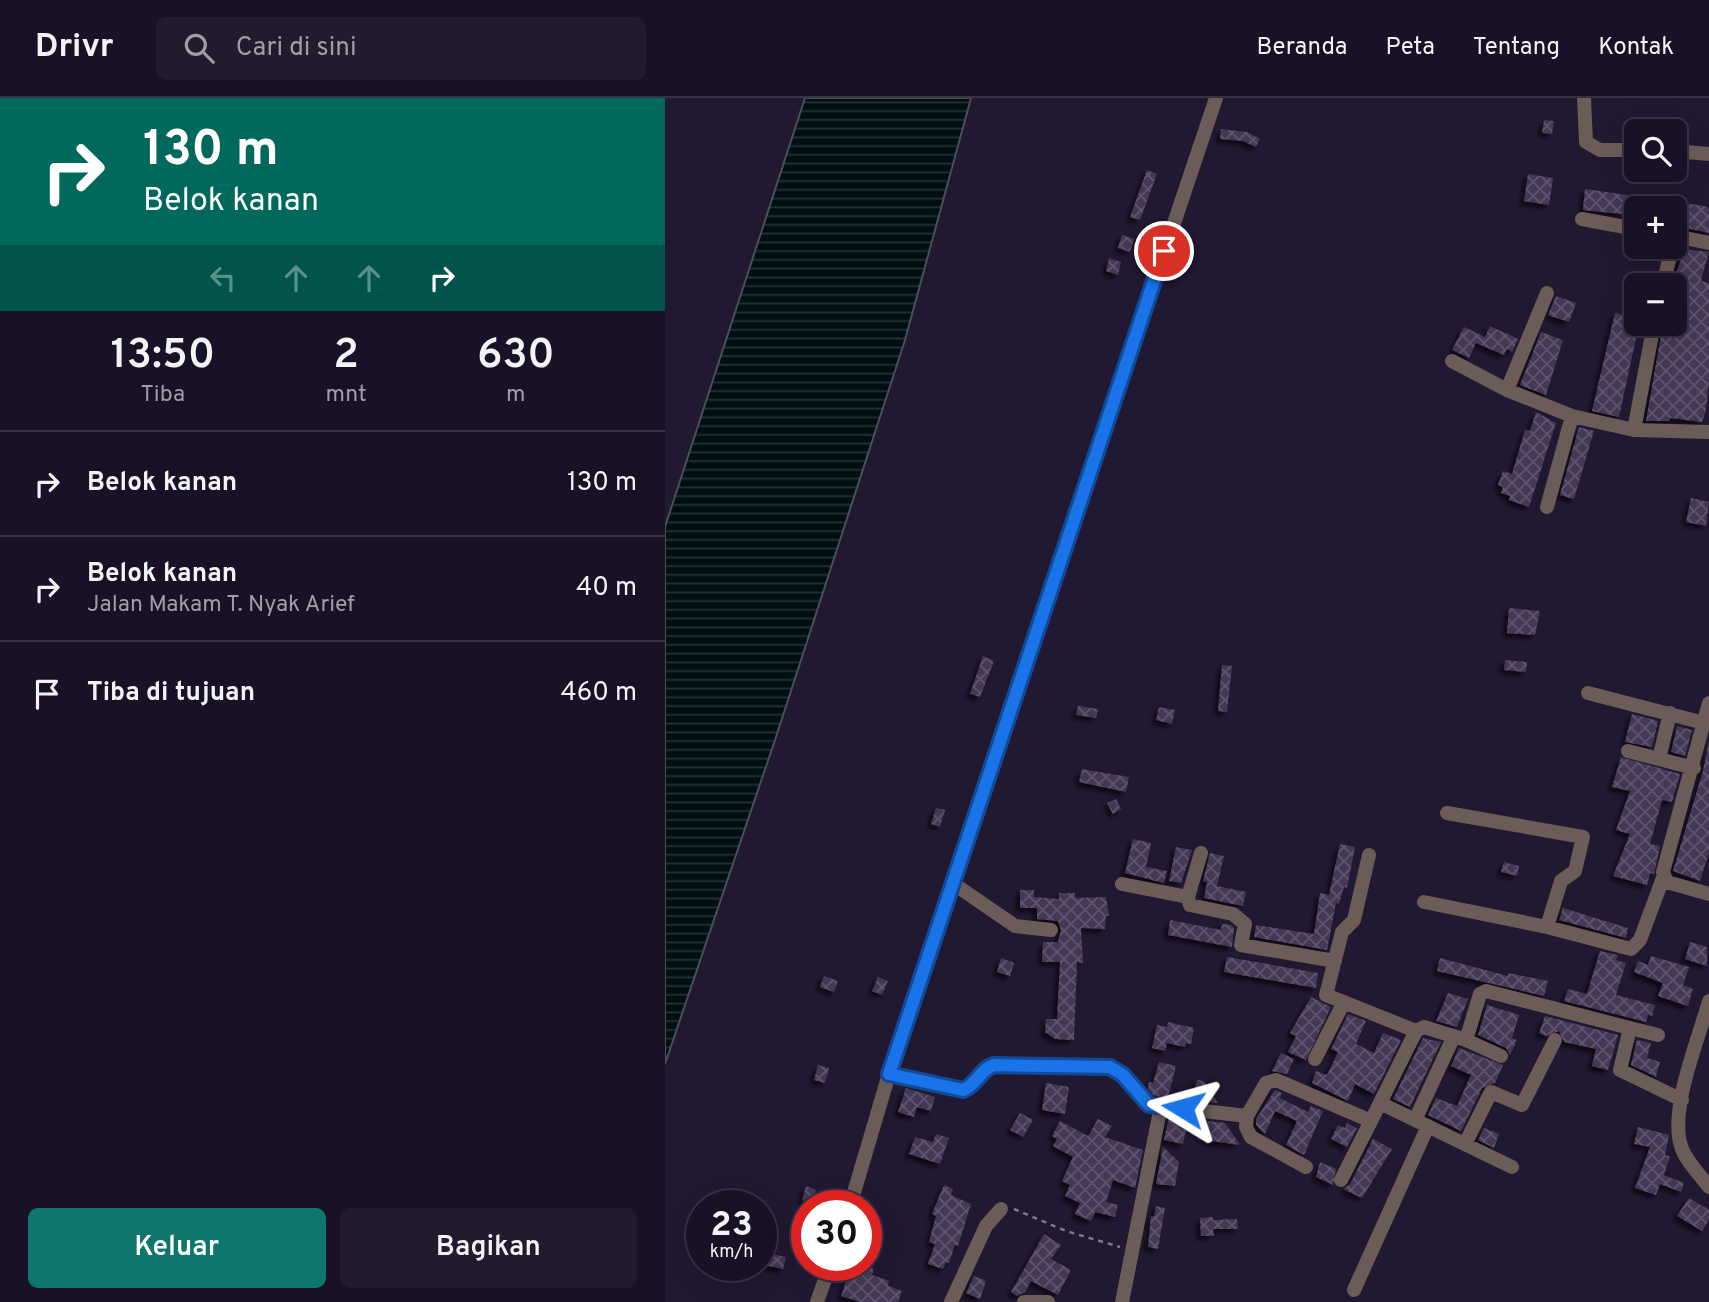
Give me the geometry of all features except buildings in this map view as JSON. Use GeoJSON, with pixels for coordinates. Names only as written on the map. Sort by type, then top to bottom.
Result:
{"type":"FeatureCollection","features":[{"type":"Feature","properties":{"kind":"street"},"geometry":{"type":"LineString","coordinates":[[855,1190],[889,1074],[1216,98]]}},
{"type":"Feature","properties":{"kind":"street"},"geometry":{"type":"LineString","coordinates":[[1584,98],[1586,142],[1600,150],[1624,150]]}},
{"type":"Feature","properties":{"kind":"street"},"geometry":{"type":"LineString","coordinates":[[1687,152],[1709,154]]}},
{"type":"Feature","properties":{"kind":"street"},"geometry":{"type":"LineString","coordinates":[[1582,219],[1624,227]]}},
{"type":"Feature","properties":{"kind":"street"},"geometry":{"type":"LineString","coordinates":[[1687,238],[1709,243]]}},
{"type":"Feature","properties":{"kind":"street"},"geometry":{"type":"LineString","coordinates":[[1507,390],[1547,293]]}},
{"type":"Feature","properties":{"kind":"street"},"geometry":{"type":"LineString","coordinates":[[1634,430],[1652,336]]}},
{"type":"Feature","properties":{"kind":"street"},"geometry":{"type":"LineString","coordinates":[[1452,361],[1507,390],[1571,416],[1634,430],[1709,432]]}},
{"type":"Feature","properties":{"kind":"street"},"geometry":{"type":"LineString","coordinates":[[1547,508],[1571,416]]}},
{"type":"Feature","properties":{"kind":"street"},"geometry":{"type":"LineString","coordinates":[[1588,693],[1704,723]]}},
{"type":"Feature","properties":{"kind":"street"},"geometry":{"type":"LineString","coordinates":[[1424,902],[1547,927],[1631,949],[1640,940],[1663,878],[1709,703]]}},
{"type":"Feature","properties":{"kind":"street"},"geometry":{"type":"LineString","coordinates":[[1659,759],[1670,713]]}},
{"type":"Feature","properties":{"kind":"street"},"geometry":{"type":"LineString","coordinates":[[1628,751],[1694,768]]}},
{"type":"Feature","properties":{"kind":"street"},"geometry":{"type":"LineString","coordinates":[[1447,813],[1583,837],[1575,871],[1561,881],[1547,927]]}},
{"type":"Feature","properties":{"kind":"street"},"geometry":{"type":"LineString","coordinates":[[1201,853],[1188,897],[1190,905],[1233,914],[1245,924],[1241,945],[1335,961]]}},
{"type":"Feature","properties":{"kind":"street"},"geometry":{"type":"LineString","coordinates":[[1369,855],[1354,920],[1342,932],[1326,995],[1416,1031]]}},
{"type":"Feature","properties":{"kind":"street"},"geometry":{"type":"LineString","coordinates":[[1663,878],[1674,885],[1709,894]]}},
{"type":"Feature","properties":{"kind":"street"},"geometry":{"type":"LineString","coordinates":[[954,884],[1015,926],[1051,930]]}},
{"type":"Feature","properties":{"kind":"street"},"geometry":{"type":"LineString","coordinates":[[1122,884],[1188,897]]}},
{"type":"Feature","properties":{"kind":"street"},"geometry":{"type":"LineString","coordinates":[[1354,1290],[1421,1123],[1480,994],[1486,991],[1658,1035]]}},
{"type":"Feature","properties":{"kind":"street"},"geometry":{"type":"LineString","coordinates":[[1709,1001],[1682,1100],[1679,1125],[1681,1149],[1709,1187]]}},
{"type":"Feature","properties":{"kind":"street"},"geometry":{"type":"LineString","coordinates":[[1315,1059],[1344,1002]]}},
{"type":"Feature","properties":{"kind":"street"},"geometry":{"type":"LineString","coordinates":[[1341,1180],[1416,1031],[1424,1027],[1460,1038],[1501,1056]]}},
{"type":"Feature","properties":{"kind":"street"},"geometry":{"type":"LineString","coordinates":[[1630,1028],[1620,1070],[1682,1100]]}},
{"type":"Feature","properties":{"kind":"street"},"geometry":{"type":"LineString","coordinates":[[1465,1144],[1491,1092],[1522,1105],[1555,1040]]}},
{"type":"Feature","properties":{"kind":"street"},"geometry":{"type":"LineString","coordinates":[[889,1074],[963,1090],[972,1086],[984,1070],[994,1065],[1102,1066],[1123,1075],[1149,1105],[1247,1116]]}},
{"type":"Feature","properties":{"kind":"street"},"geometry":{"type":"LineString","coordinates":[[1306,1167],[1251,1136],[1246,1127],[1247,1116],[1266,1083],[1276,1080],[1371,1121]]}},
{"type":"Feature","properties":{"kind":"street"},"geometry":{"type":"LineString","coordinates":[[1380,1103],[1512,1167]]}},
{"type":"Feature","properties":{"kind":"street"},"geometry":{"type":"LineString","coordinates":[[1122,1302],[1161,1106]]}},
{"type":"Feature","properties":{"kind":"street"},"geometry":{"type":"LineString","coordinates":[[951,1302],[986,1226],[1001,1209]]}},
{"type":"Feature","properties":{"kind":"street"},"geometry":{"type":"LineString","coordinates":[[817,1302],[824,1281]]}},
{"type":"Feature","properties":{"kind":"street"},"geometry":{"type":"LineString","coordinates":[[1024,1302],[1048,1302]]}},
{"type":"Feature","properties":{"kind":"path"},"geometry":{"type":"LineString","coordinates":[[1001,1209],[1011,1207],[1066,1231],[1132,1250]]}},
{"type":"Feature","properties":{"kind":"shaded area"},"geometry":{"type":"Polygon","coordinates":[[[805,98],[971,98],[905,340],[775,740],[665,1064],[665,527],[805,98]]]}},
{"type":"Feature","properties":{"kind":"route"},"geometry":{"type":"LineString","coordinates":[[1164,251],[889,1074],[963,1090],[972,1086],[984,1070],[994,1065],[1102,1066],[1117,1070],[1149,1105],[1183,1108]]}}]}
